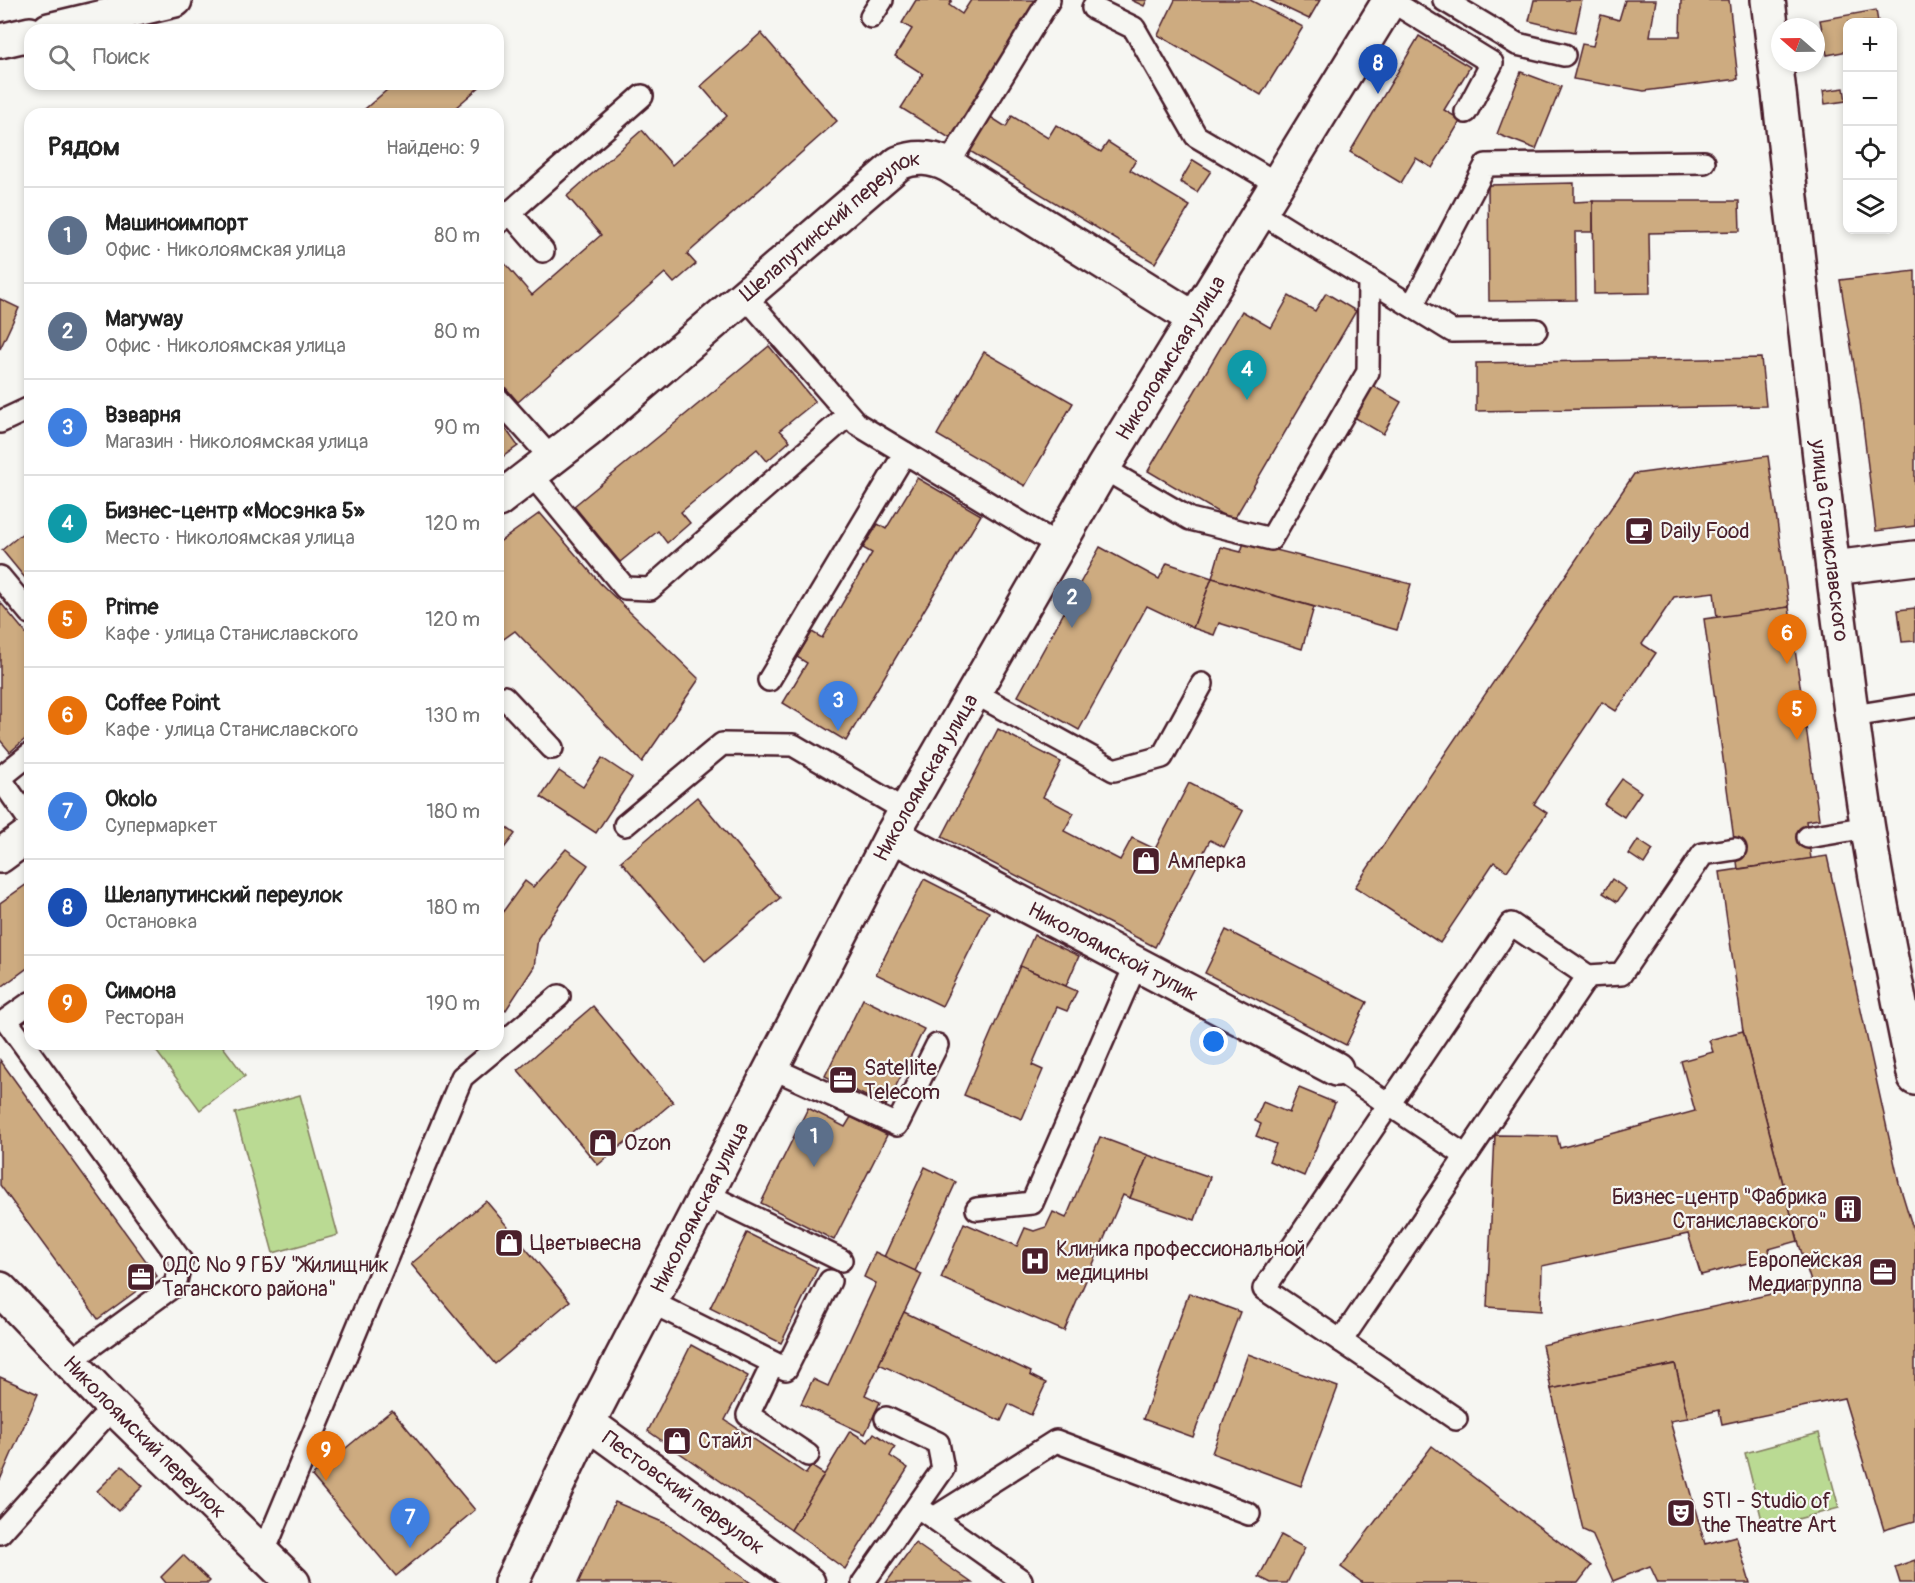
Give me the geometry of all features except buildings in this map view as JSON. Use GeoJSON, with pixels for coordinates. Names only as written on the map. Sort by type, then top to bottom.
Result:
{"type":"FeatureCollection","features":[{"type":"Feature","properties":{"kind":"street"},"geometry":{"type":"LineString","coordinates":[[74,24],[176,0]]}},
{"type":"Feature","properties":{"kind":"street","name":"Николоямская улица"},"geometry":{"type":"LineString","coordinates":[[511,1583],[588,1423],[770,1067],[899,823],[1102,468],[1258,211],[1390,0]]}},
{"type":"Feature","properties":{"kind":"street","name":"улица Станиславского"},"geometry":{"type":"LineString","coordinates":[[1768,0],[1833,568],[1868,827],[1911,1036],[1915,1078]]}},
{"type":"Feature","properties":{"kind":"street"},"geometry":{"type":"LineString","coordinates":[[0,41],[24,35]]}},
{"type":"Feature","properties":{"kind":"street","name":"Шелапутинский переулок"},"geometry":{"type":"LineString","coordinates":[[504,496],[542,467],[899,163],[911,158],[926,158],[948,165],[1193,318]]}},
{"type":"Feature","properties":{"kind":"street"},"geometry":{"type":"LineString","coordinates":[[1833,568],[1915,558]]}},
{"type":"Feature","properties":{"kind":"street","name":"Николоямской тупик"},"geometry":{"type":"LineString","coordinates":[[899,823],[1137,963],[1336,1069]]}},
{"type":"Feature","properties":{"kind":"street"},"geometry":{"type":"LineString","coordinates":[[0,856],[24,838]]}},
{"type":"Feature","properties":{"kind":"street","name":"Николоямский переулок"},"geometry":{"type":"LineString","coordinates":[[0,1289],[113,1407],[294,1583]]}},
{"type":"Feature","properties":{"kind":"street","name":"Пестовский переулок"},"geometry":{"type":"LineString","coordinates":[[588,1423],[808,1583]]}},
{"type":"Feature","properties":{"kind":"lane"},"geometry":{"type":"LineString","coordinates":[[948,165],[1049,0]]}},
{"type":"Feature","properties":{"kind":"lane"},"geometry":{"type":"LineString","coordinates":[[1390,0],[1492,63],[1466,112]]}},
{"type":"Feature","properties":{"kind":"lane"},"geometry":{"type":"LineString","coordinates":[[1444,0],[1517,44],[1564,55]]}},
{"type":"Feature","properties":{"kind":"lane"},"geometry":{"type":"LineString","coordinates":[[1093,8],[1134,28],[1196,136],[1276,183]]}},
{"type":"Feature","properties":{"kind":"lane"},"geometry":{"type":"LineString","coordinates":[[543,251],[504,218],[642,96]]}},
{"type":"Feature","properties":{"kind":"lane"},"geometry":{"type":"LineString","coordinates":[[1412,306],[1486,165],[1704,162]]}},
{"type":"Feature","properties":{"kind":"lane"},"geometry":{"type":"LineString","coordinates":[[1258,211],[1452,331],[1536,330]]}},
{"type":"Feature","properties":{"kind":"lane"},"geometry":{"type":"LineString","coordinates":[[1102,468],[1190,519],[1271,539],[1368,372],[1369,279]]}},
{"type":"Feature","properties":{"kind":"lane"},"geometry":{"type":"LineString","coordinates":[[745,296],[857,424],[1058,545]]}},
{"type":"Feature","properties":{"kind":"lane"},"geometry":{"type":"LineString","coordinates":[[504,408],[624,588],[650,589],[848,415]]}},
{"type":"Feature","properties":{"kind":"lane"},"geometry":{"type":"LineString","coordinates":[[0,422],[24,411]]}},
{"type":"Feature","properties":{"kind":"lane"},"geometry":{"type":"LineString","coordinates":[[769,680],[905,453]]}},
{"type":"Feature","properties":{"kind":"lane"},"geometry":{"type":"LineString","coordinates":[[0,577],[24,606]]}},
{"type":"Feature","properties":{"kind":"lane"},"geometry":{"type":"LineString","coordinates":[[973,692],[1114,771],[1162,757],[1202,684]]}},
{"type":"Feature","properties":{"kind":"lane"},"geometry":{"type":"LineString","coordinates":[[504,697],[552,748]]}},
{"type":"Feature","properties":{"kind":"lane"},"geometry":{"type":"LineString","coordinates":[[1853,716],[1915,706]]}},
{"type":"Feature","properties":{"kind":"lane"},"geometry":{"type":"LineString","coordinates":[[625,825],[722,744],[793,745],[899,823]]}},
{"type":"Feature","properties":{"kind":"lane"},"geometry":{"type":"LineString","coordinates":[[24,759],[0,778],[24,812]]}},
{"type":"Feature","properties":{"kind":"lane"},"geometry":{"type":"LineString","coordinates":[[1808,837],[1868,827]]}},
{"type":"Feature","properties":{"kind":"lane"},"geometry":{"type":"LineString","coordinates":[[1456,1419],[1264,1289],[1511,924],[1588,976],[1621,974],[1702,854],[1736,849]]}},
{"type":"Feature","properties":{"kind":"lane"},"geometry":{"type":"LineString","coordinates":[[977,1209],[1032,1203],[1137,963]]}},
{"type":"Feature","properties":{"kind":"lane"},"geometry":{"type":"LineString","coordinates":[[1341,1341],[1588,976]]}},
{"type":"Feature","properties":{"kind":"lane"},"geometry":{"type":"LineString","coordinates":[[504,1042],[559,996]]}},
{"type":"Feature","properties":{"kind":"lane"},"geometry":{"type":"LineString","coordinates":[[24,1007],[6,1020],[24,1045]]}},
{"type":"Feature","properties":{"kind":"lane"},"geometry":{"type":"LineString","coordinates":[[770,1067],[897,1125],[937,1045]]}},
{"type":"Feature","properties":{"kind":"lane"},"geometry":{"type":"LineString","coordinates":[[28,1050],[181,1261],[175,1285],[69,1362]]}},
{"type":"Feature","properties":{"kind":"lane"},"geometry":{"type":"LineString","coordinates":[[263,1554],[462,1077],[494,1050]]}},
{"type":"Feature","properties":{"kind":"lane"},"geometry":{"type":"LineString","coordinates":[[1336,1069],[1466,1156]]}},
{"type":"Feature","properties":{"kind":"lane"},"geometry":{"type":"LineString","coordinates":[[706,1194],[841,1260]]}},
{"type":"Feature","properties":{"kind":"lane"},"geometry":{"type":"LineString","coordinates":[[651,1302],[786,1369],[830,1281]]}},
{"type":"Feature","properties":{"kind":"lane"},"geometry":{"type":"LineString","coordinates":[[773,1362],[748,1415],[808,1455]]}},
{"type":"Feature","properties":{"kind":"lane"},"geometry":{"type":"LineString","coordinates":[[0,1533],[113,1407]]}},
{"type":"Feature","properties":{"kind":"lane"},"geometry":{"type":"LineString","coordinates":[[863,1583],[925,1512],[943,1470],[938,1443],[886,1418]]}},
{"type":"Feature","properties":{"kind":"lane"},"geometry":{"type":"LineString","coordinates":[[925,1512],[1056,1441],[1249,1514]]}},
{"type":"Feature","properties":{"kind":"lane"},"geometry":{"type":"LineString","coordinates":[[925,1512],[1021,1580]]}},
{"type":"Feature","properties":{"kind":"green space"},"geometry":{"type":"Polygon","coordinates":[[[155,1050],[226,1050],[245,1076],[200,1110],[155,1050]]]}},
{"type":"Feature","properties":{"kind":"green space"},"geometry":{"type":"Polygon","coordinates":[[[300,1095],[338,1235],[273,1253],[235,1113],[300,1095]]]}},
{"type":"Feature","properties":{"kind":"green space"},"geometry":{"type":"Polygon","coordinates":[[[1819,1433],[1839,1508],[1764,1528],[1745,1453],[1819,1433]]]}},
{"type":"Feature","properties":{"kind":"place","name":"Шелапутинский переулок"},"geometry":{"type":"Point","coordinates":[1378,94]}},
{"type":"Feature","properties":{"kind":"place","name":"Бизнес-центр «Мосэнка 5»"},"geometry":{"type":"Point","coordinates":[1247,400]}},
{"type":"Feature","properties":{"kind":"place","name":"Daily Food"},"geometry":{"type":"Point","coordinates":[1639,531]}},
{"type":"Feature","properties":{"kind":"place","name":"Maryway"},"geometry":{"type":"Point","coordinates":[1072,628]}},
{"type":"Feature","properties":{"kind":"place","name":"Coffee Point"},"geometry":{"type":"Point","coordinates":[1787,664]}},
{"type":"Feature","properties":{"kind":"place","name":"Взварня"},"geometry":{"type":"Point","coordinates":[838,731]}},
{"type":"Feature","properties":{"kind":"place","name":"Prime"},"geometry":{"type":"Point","coordinates":[1797,740]}},
{"type":"Feature","properties":{"kind":"place","name":"Амперка"},"geometry":{"type":"Point","coordinates":[1146,861]}},
{"type":"Feature","properties":{"kind":"place","name":"Satellite Telecom"},"geometry":{"type":"Point","coordinates":[843,1080]}},
{"type":"Feature","properties":{"kind":"place","name":"Ozon"},"geometry":{"type":"Point","coordinates":[603,1143]}},
{"type":"Feature","properties":{"kind":"place","name":"Машиноимпорт"},"geometry":{"type":"Point","coordinates":[814,1167]}},
{"type":"Feature","properties":{"kind":"place","name":"Бизнес-центр \"Фабрика Станиславского\""},"geometry":{"type":"Point","coordinates":[1848,1209]}},
{"type":"Feature","properties":{"kind":"place","name":"Цветывесна"},"geometry":{"type":"Point","coordinates":[509,1243]}},
{"type":"Feature","properties":{"kind":"place","name":"Клиника профессиональной медицины"},"geometry":{"type":"Point","coordinates":[1035,1261]}},
{"type":"Feature","properties":{"kind":"place","name":"Европейская Медиагруппа"},"geometry":{"type":"Point","coordinates":[1883,1272]}},
{"type":"Feature","properties":{"kind":"place","name":"ОДС № 9 ГБУ \"Жилищник Таганского района\""},"geometry":{"type":"Point","coordinates":[141,1277]}},
{"type":"Feature","properties":{"kind":"place","name":"Стайл"},"geometry":{"type":"Point","coordinates":[677,1441]}},
{"type":"Feature","properties":{"kind":"place","name":"Симона"},"geometry":{"type":"Point","coordinates":[326,1481]}},
{"type":"Feature","properties":{"kind":"place","name":"STI - Studio of the Theatre Art"},"geometry":{"type":"Point","coordinates":[1681,1513]}},
{"type":"Feature","properties":{"kind":"place","name":"Okolo"},"geometry":{"type":"Point","coordinates":[410,1548]}}]}
